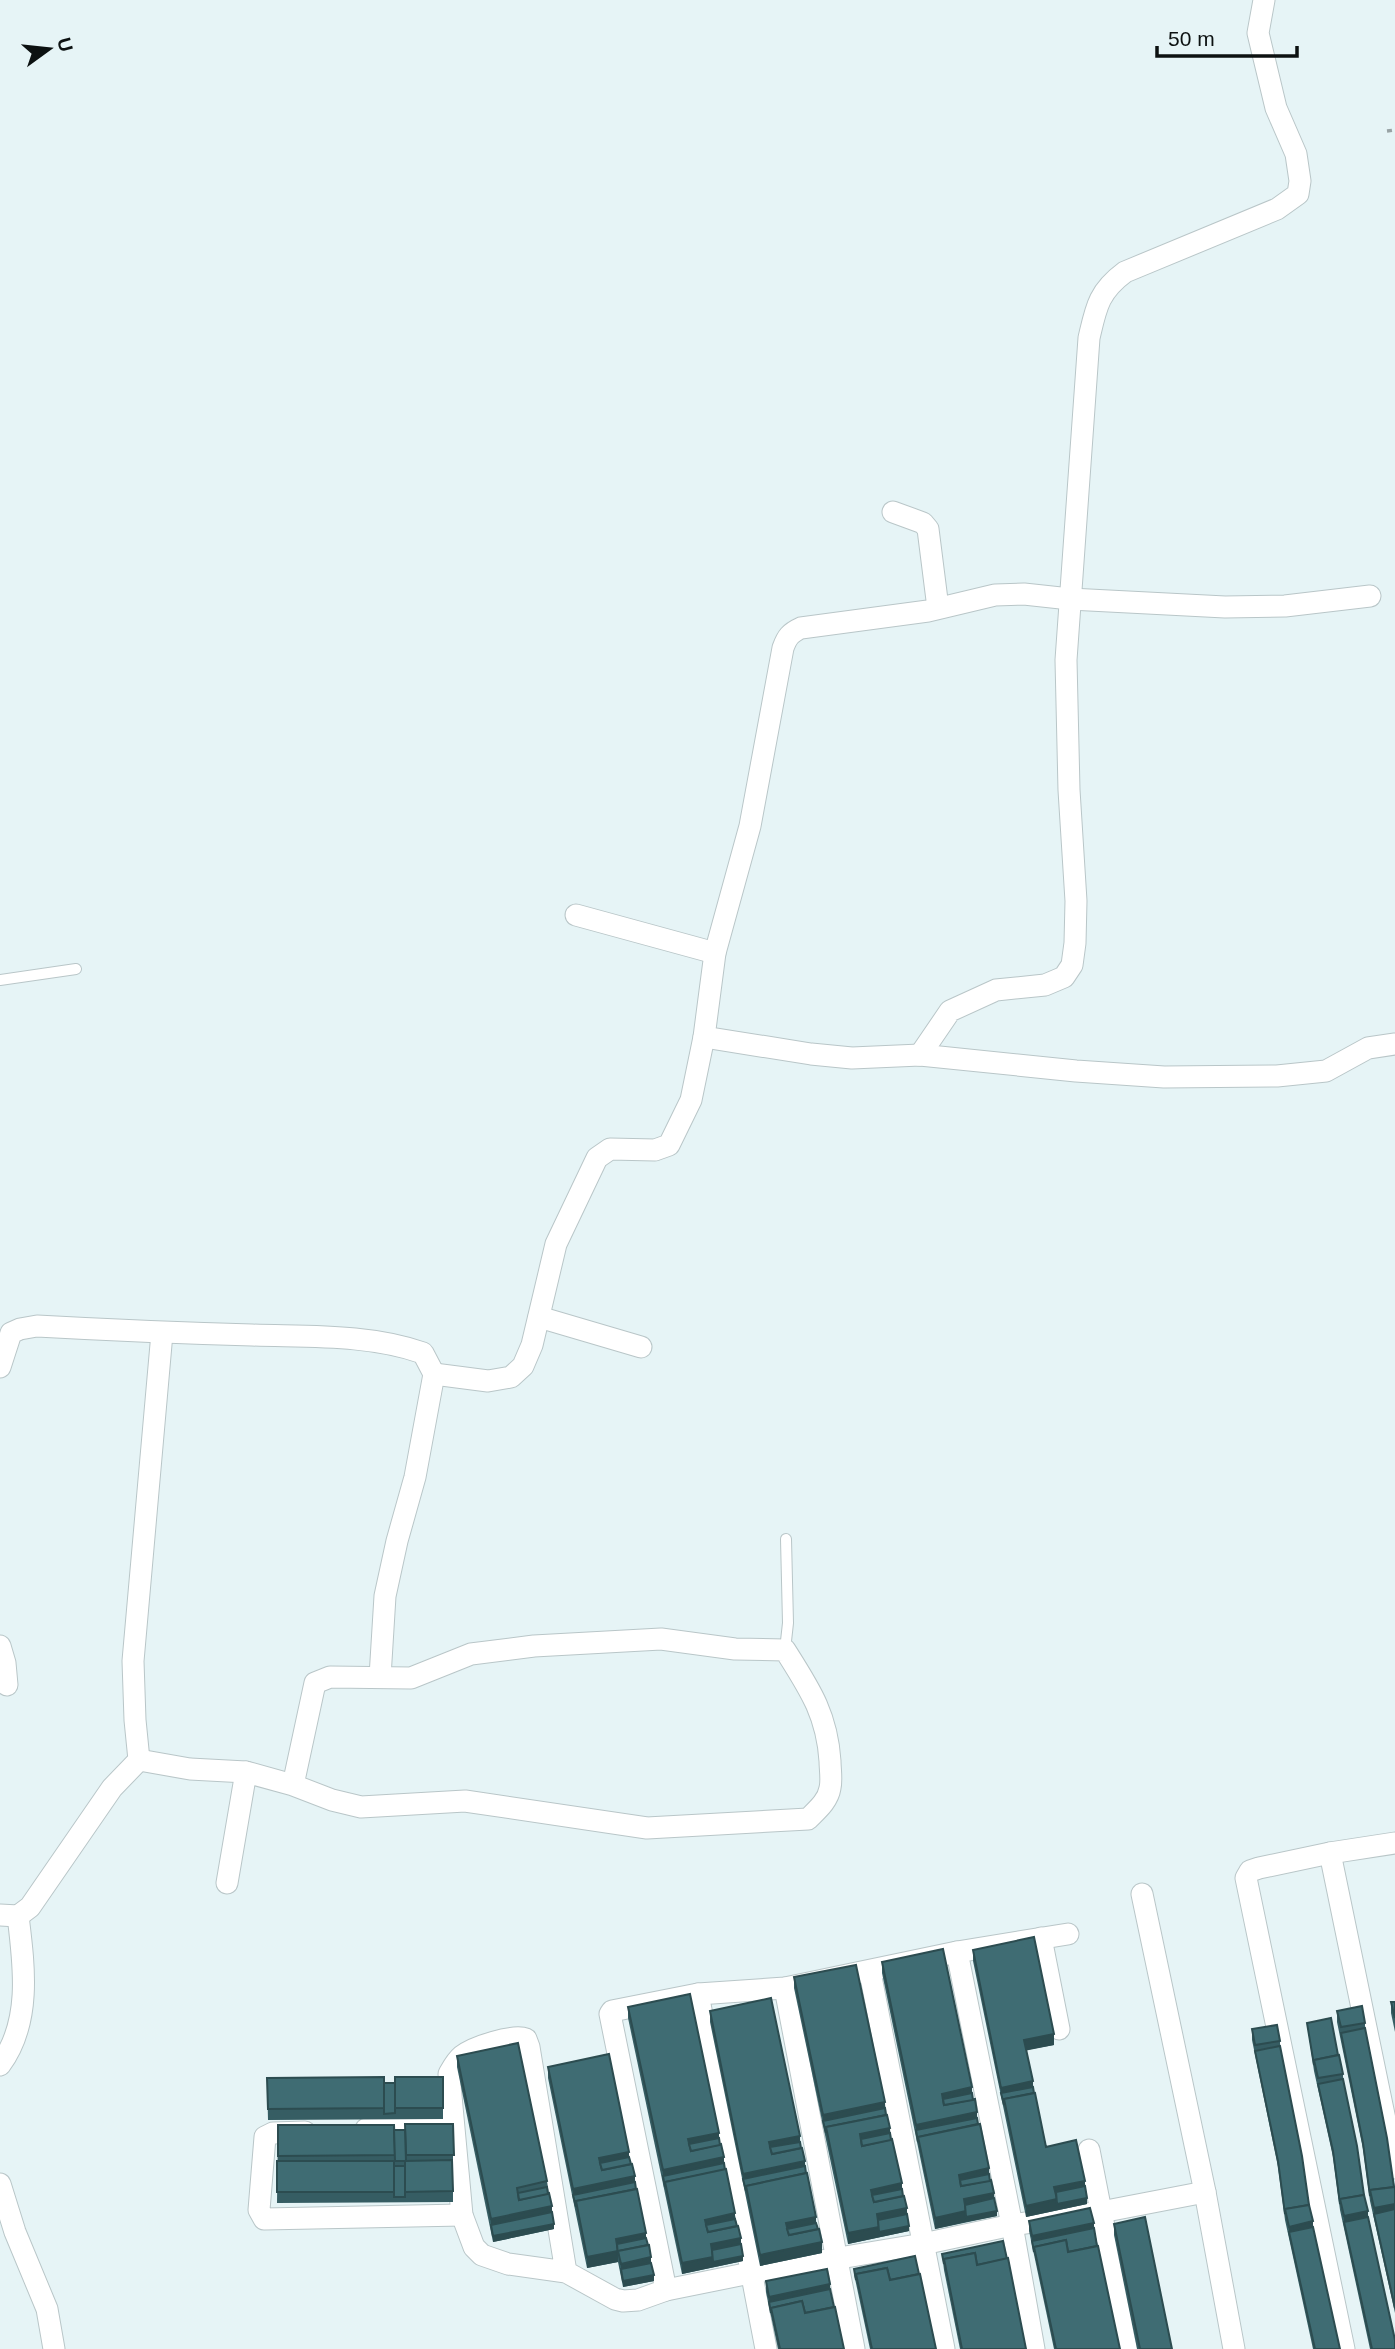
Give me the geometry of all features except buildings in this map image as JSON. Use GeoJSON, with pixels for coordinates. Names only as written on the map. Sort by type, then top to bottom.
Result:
{"type":"FeatureCollection","features":[{"type":"Feature","properties":{"kind":"street"},"geometry":{"type":"LineString","coordinates":[[920,1055],[950,1011],[996,990],[1045,985],[1064,977],[1072,965],[1076,901],[1069,790],[1066,660],[1089,338],[1097,304],[1110,283],[1125,272],[1277,209],[1298,194],[1300,181],[1296,154],[1276,108],[1258,33],[1264,0]]}},
{"type":"Feature","properties":{"kind":"street"},"geometry":{"type":"LineString","coordinates":[[893,512],[923,523],[928,529],[938,608]]}},
{"type":"Feature","properties":{"kind":"street"},"geometry":{"type":"LineString","coordinates":[[434,1374],[488,1381],[511,1377],[523,1366],[539,1317],[556,1244],[597,1158],[610,1149],[655,1150],[669,1145],[691,1100],[704,1037],[715,953],[750,826],[786,637],[801,628],[938,608],[995,595],[1024,594],[1224,607],[1285,607],[1370,596]]}},
{"type":"Feature","properties":{"kind":"street"},"geometry":{"type":"LineString","coordinates":[[576,915],[715,953]]}},
{"type":"Feature","properties":{"kind":"street"},"geometry":{"type":"LineString","coordinates":[[704,1037],[852,1058],[920,1055],[1164,1077],[1277,1076],[1326,1071],[1368,1048],[1395,1044]]}},
{"type":"Feature","properties":{"kind":"street"},"geometry":{"type":"LineString","coordinates":[[539,1317],[641,1347]]}},
{"type":"Feature","properties":{"kind":"street"},"geometry":{"type":"LineString","coordinates":[[0,1367],[11,1333],[37,1326],[320,1338],[383,1343],[423,1353],[434,1374],[415,1477],[385,1597],[380,1677]]}},
{"type":"Feature","properties":{"kind":"street"},"geometry":{"type":"LineString","coordinates":[[0,2065],[8,2053],[20,2019],[25,1982],[9,1915],[30,1907],[112,1788],[139,1760],[133,1661],[162,1333]]}},
{"type":"Feature","properties":{"kind":"street"},"geometry":{"type":"LineString","coordinates":[[139,1760],[190,1769],[246,1772],[293,1784],[332,1800],[361,1807],[465,1801],[647,1828],[808,1819],[822,1807],[830,1789],[828,1741],[814,1696],[785,1650],[735,1649],[661,1639],[534,1646],[471,1654],[411,1678],[330,1677],[314,1683],[293,1784]]}},
{"type":"Feature","properties":{"kind":"street"},"geometry":{"type":"LineString","coordinates":[[0,1646],[7,1685]]}},
{"type":"Feature","properties":{"kind":"street"},"geometry":{"type":"LineString","coordinates":[[227,1883],[246,1772]]}},
{"type":"Feature","properties":{"kind":"street"},"geometry":{"type":"LineString","coordinates":[[1344,2349],[1245,1878],[1250,1871],[1258,1868],[1395,1843]]}},
{"type":"Feature","properties":{"kind":"street"},"geometry":{"type":"LineString","coordinates":[[1330,1853],[1395,2168]]}},
{"type":"Feature","properties":{"kind":"street"},"geometry":{"type":"LineString","coordinates":[[1142,1894],[1205,2192],[1234,2349]]}},
{"type":"Feature","properties":{"kind":"street"},"geometry":{"type":"LineString","coordinates":[[666,2290],[610,2014],[615,2009],[698,1994],[785,1988],[957,1952],[1068,1934]]}},
{"type":"Feature","properties":{"kind":"street"},"geometry":{"type":"LineString","coordinates":[[1041,1938],[1059,2029]]}},
{"type":"Feature","properties":{"kind":"street"},"geometry":{"type":"LineString","coordinates":[[957,1952],[1034,2349]]}},
{"type":"Feature","properties":{"kind":"street"},"geometry":{"type":"LineString","coordinates":[[870,1972],[944,2349]]}},
{"type":"Feature","properties":{"kind":"street"},"geometry":{"type":"LineString","coordinates":[[785,1988],[854,2349]]}},
{"type":"Feature","properties":{"kind":"street"},"geometry":{"type":"LineString","coordinates":[[698,1994],[766,2349]]}},
{"type":"Feature","properties":{"kind":"street"},"geometry":{"type":"LineString","coordinates":[[566,2272],[532,2060],[526,2039],[517,2036],[472,2050],[455,2062],[449,2074],[462,2215],[474,2247],[482,2255],[528,2268],[566,2272],[623,2301],[638,2300],[666,2290],[750,2273],[1205,2192]]}},
{"type":"Feature","properties":{"kind":"street"},"geometry":{"type":"LineString","coordinates":[[453,2125],[273,2133],[265,2137],[258,2210],[264,2219],[462,2215]]}},
{"type":"Feature","properties":{"kind":"street"},"geometry":{"type":"LineString","coordinates":[[1090,2150],[1128,2349]]}},
{"type":"Feature","properties":{"kind":"street"},"geometry":{"type":"LineString","coordinates":[[0,2184],[7,2231],[47,2309],[54,2349]]}},
{"type":"Feature","properties":{"kind":"lane"},"geometry":{"type":"LineString","coordinates":[[0,981],[76,969]]}},
{"type":"Feature","properties":{"kind":"lane"},"geometry":{"type":"LineString","coordinates":[[785,1650],[788,1623],[786,1539]]}},
{"type":"Feature","properties":{"kind":"path"},"geometry":{"type":"LineString","coordinates":[[1387,131],[1395,130]]}}]}
